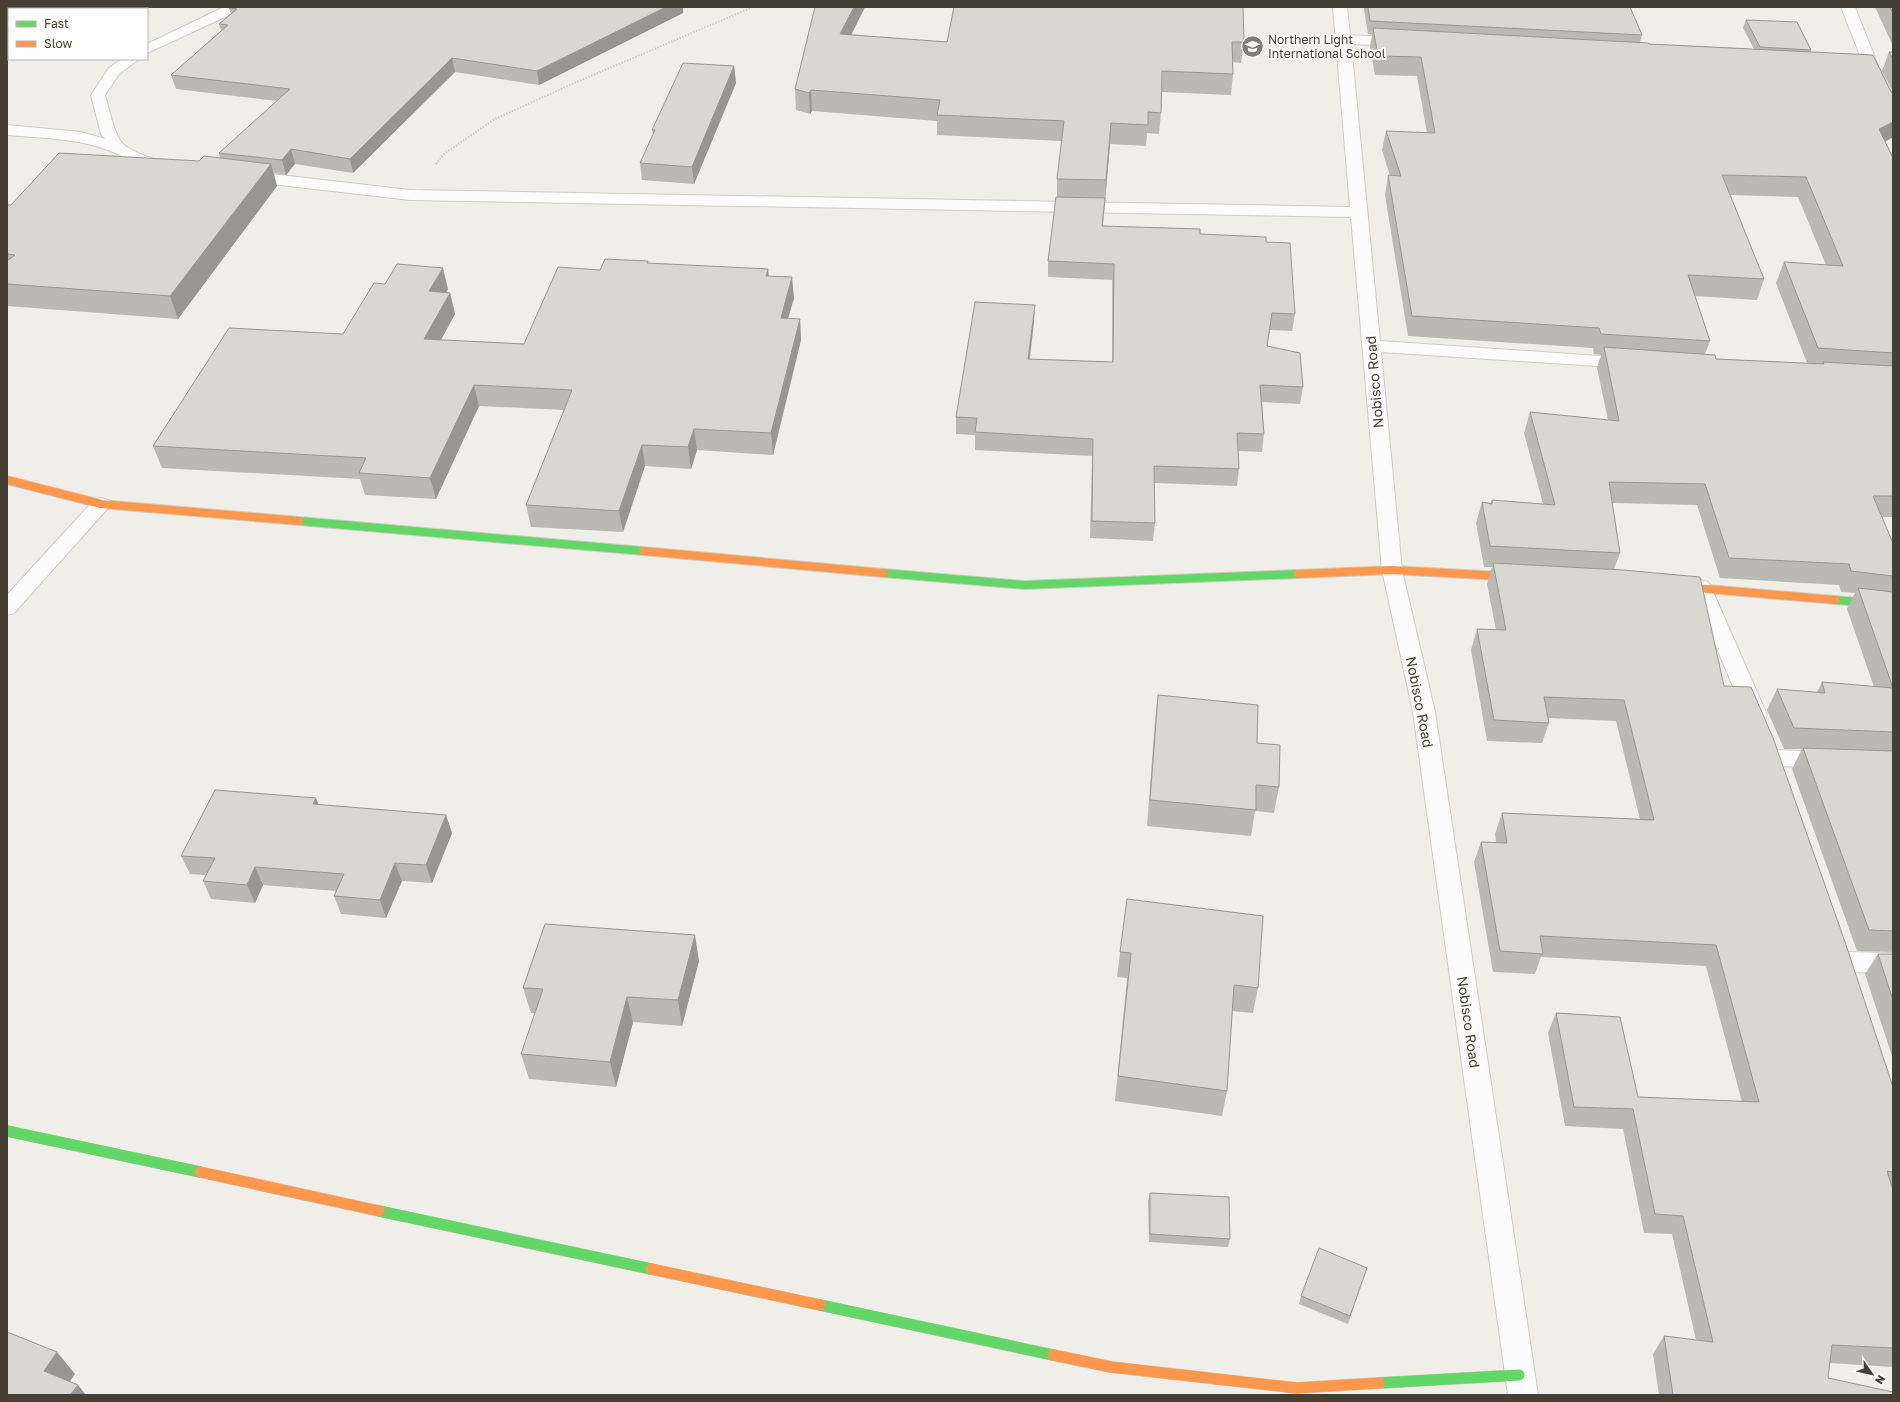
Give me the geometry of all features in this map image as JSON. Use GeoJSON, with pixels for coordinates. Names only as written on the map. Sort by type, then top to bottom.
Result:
{"type":"FeatureCollection","features":[{"type":"Feature","properties":{"kind":"street"},"geometry":{"type":"LineString","coordinates":[[148,49],[235,7]]}},
{"type":"Feature","properties":{"kind":"street","name":"Nobisco Road"},"geometry":{"type":"LineString","coordinates":[[1340,7],[1370,346],[1392,570],[1424,712],[1521,1385]]}},
{"type":"Feature","properties":{"kind":"street"},"geometry":{"type":"LineString","coordinates":[[1848,7],[1872,68],[1893,110]]}},
{"type":"Feature","properties":{"kind":"street"},"geometry":{"type":"LineString","coordinates":[[1343,39],[1414,43]]}},
{"type":"Feature","properties":{"kind":"street"},"geometry":{"type":"LineString","coordinates":[[118,148],[109,134],[98,94],[114,71],[130,60]]}},
{"type":"Feature","properties":{"kind":"street"},"geometry":{"type":"LineString","coordinates":[[1856,67],[1872,68]]}},
{"type":"Feature","properties":{"kind":"street"},"geometry":{"type":"LineString","coordinates":[[7,130],[81,137],[118,148],[155,166],[178,168]]}},
{"type":"Feature","properties":{"kind":"street"},"geometry":{"type":"LineString","coordinates":[[232,174],[410,195],[1359,212]]}},
{"type":"Feature","properties":{"kind":"street"},"geometry":{"type":"LineString","coordinates":[[1370,346],[1648,365]]}},
{"type":"Feature","properties":{"kind":"street"},"geometry":{"type":"LineString","coordinates":[[7,480],[101,504],[1025,585],[1392,570],[1526,578]]}},
{"type":"Feature","properties":{"kind":"street"},"geometry":{"type":"LineString","coordinates":[[7,608],[101,504]]}},
{"type":"Feature","properties":{"kind":"street"},"geometry":{"type":"LineString","coordinates":[[1661,585],[1700,587],[1893,605]]}},
{"type":"Feature","properties":{"kind":"street"},"geometry":{"type":"LineString","coordinates":[[1700,587],[1775,758],[1783,780]]}},
{"type":"Feature","properties":{"kind":"street"},"geometry":{"type":"LineString","coordinates":[[1775,758],[1846,761]]}},
{"type":"Feature","properties":{"kind":"street"},"geometry":{"type":"LineString","coordinates":[[1847,962],[1893,963]]}},
{"type":"Feature","properties":{"kind":"street"},"geometry":{"type":"LineString","coordinates":[[7,1132],[1112,1366],[1297,1388],[1521,1385]]}},
{"type":"Feature","properties":{"kind":"path"},"geometry":{"type":"LineString","coordinates":[[410,195],[445,153],[495,119],[572,84],[753,7]]}},
{"type":"Feature","properties":{"kind":"building"},"geometry":{"type":"Polygon","coordinates":[[[666,7],[537,71],[452,58],[350,159],[291,149],[282,160],[219,153],[290,89],[171,75],[228,25],[219,24],[237,9],[229,8],[666,7]]]}},
{"type":"Feature","properties":{"kind":"building"},"geometry":{"type":"Polygon","coordinates":[[[815,7],[854,7],[840,34],[947,42],[954,7],[1243,7],[1244,42],[1232,42],[1233,74],[1162,71],[1161,113],[1148,112],[1148,125],[1111,123],[1106,180],[1057,179],[1064,121],[937,115],[940,100],[811,90],[809,93],[795,89],[815,7]]]}},
{"type":"Feature","properties":{"kind":"building"},"geometry":{"type":"Polygon","coordinates":[[[1368,7],[1630,7],[1642,35],[1370,21],[1368,7]]]}},
{"type":"Feature","properties":{"kind":"building"},"geometry":{"type":"Polygon","coordinates":[[[1746,20],[1797,22],[1811,50],[1760,47],[1746,20]]]}},
{"type":"Feature","properties":{"kind":"building"},"geometry":{"type":"Polygon","coordinates":[[[1373,28],[1873,55],[1891,92],[1893,93],[1893,122],[1879,129],[1893,158],[1893,353],[1818,348],[1784,262],[1843,266],[1806,177],[1722,175],[1764,279],[1688,275],[1710,341],[1601,334],[1599,328],[1412,316],[1388,175],[1401,176],[1386,131],[1435,133],[1421,57],[1378,56],[1373,28]]]}},
{"type":"Feature","properties":{"kind":"building"},"geometry":{"type":"Polygon","coordinates":[[[1889,52],[1893,52],[1893,59],[1889,52]]]}},
{"type":"Feature","properties":{"kind":"building"},"geometry":{"type":"Polygon","coordinates":[[[683,63],[734,66],[692,167],[640,163],[655,130],[652,130],[683,63]]]}},
{"type":"Feature","properties":{"kind":"building"},"geometry":{"type":"Polygon","coordinates":[[[59,153],[199,161],[204,156],[271,164],[170,296],[7,284],[7,261],[15,255],[7,254],[7,205],[11,205],[59,153]]]}},
{"type":"Feature","properties":{"kind":"building"},"geometry":{"type":"Polygon","coordinates":[[[1056,197],[1105,198],[1102,226],[1200,229],[1200,234],[1266,237],[1266,242],[1290,243],[1295,314],[1272,313],[1267,346],[1300,353],[1303,387],[1260,385],[1264,434],[1237,433],[1239,469],[1154,466],[1155,523],[1092,521],[1093,439],[975,432],[977,418],[956,417],[975,302],[1035,305],[1028,359],[1113,362],[1114,264],[1048,261],[1056,197]]]}},
{"type":"Feature","properties":{"kind":"building"},"geometry":{"type":"Polygon","coordinates":[[[605,259],[648,261],[647,263],[768,269],[766,276],[792,277],[781,318],[800,319],[771,433],[694,429],[688,447],[642,445],[619,511],[526,505],[572,390],[474,385],[430,478],[359,473],[366,458],[153,446],[229,328],[343,334],[374,283],[385,284],[397,264],[443,268],[429,291],[450,293],[424,339],[524,344],[558,267],[600,270],[605,259]]]}},
{"type":"Feature","properties":{"kind":"building"},"geometry":{"type":"Polygon","coordinates":[[[1604,347],[1715,355],[1716,359],[1824,364],[1823,362],[1893,366],[1893,496],[1873,496],[1893,543],[1893,576],[1851,571],[1849,564],[1729,558],[1705,484],[1609,482],[1620,553],[1490,546],[1482,502],[1492,504],[1492,500],[1555,505],[1530,412],[1619,421],[1604,347]]]}},
{"type":"Feature","properties":{"kind":"building"},"geometry":{"type":"Polygon","coordinates":[[[1493,563],[1623,570],[1700,577],[1724,686],[1751,687],[1773,738],[1845,942],[1893,1087],[1893,1172],[1887,1171],[1893,1190],[1893,1348],[1832,1345],[1828,1378],[1893,1392],[1893,1395],[1673,1395],[1664,1336],[1713,1342],[1683,1216],[1655,1214],[1633,1109],[1574,1107],[1556,1013],[1620,1017],[1638,1097],[1759,1102],[1716,945],[1540,936],[1543,954],[1500,951],[1481,842],[1507,843],[1502,813],[1654,820],[1624,700],[1544,697],[1549,723],[1494,720],[1477,629],[1506,630],[1493,563]]]}},
{"type":"Feature","properties":{"kind":"building"},"geometry":{"type":"Polygon","coordinates":[[[1858,588],[1893,592],[1893,688],[1858,588]]]}},
{"type":"Feature","properties":{"kind":"building"},"geometry":{"type":"Polygon","coordinates":[[[1822,682],[1893,688],[1893,732],[1794,728],[1777,689],[1825,693],[1822,682]]]}},
{"type":"Feature","properties":{"kind":"building"},"geometry":{"type":"Polygon","coordinates":[[[1158,695],[1258,705],[1257,743],[1280,745],[1279,787],[1256,785],[1256,810],[1150,800],[1158,695]]]}},
{"type":"Feature","properties":{"kind":"building"},"geometry":{"type":"Polygon","coordinates":[[[1803,748],[1893,751],[1893,931],[1869,930],[1803,748]]]}},
{"type":"Feature","properties":{"kind":"building"},"geometry":{"type":"Polygon","coordinates":[[[215,790],[316,798],[313,804],[446,815],[426,865],[395,863],[380,900],[334,896],[344,874],[255,867],[247,885],[203,881],[215,858],[181,856],[215,790]]]}},
{"type":"Feature","properties":{"kind":"building"},"geometry":{"type":"Polygon","coordinates":[[[1127,899],[1263,916],[1258,988],[1234,985],[1227,1091],[1118,1076],[1131,953],[1120,952],[1127,899]]]}},
{"type":"Feature","properties":{"kind":"building"},"geometry":{"type":"Polygon","coordinates":[[[545,924],[695,935],[678,1000],[627,997],[610,1062],[521,1054],[543,989],[523,988],[545,924]]]}},
{"type":"Feature","properties":{"kind":"building"},"geometry":{"type":"Polygon","coordinates":[[[1878,954],[1893,954],[1893,1000],[1878,954]]]}},
{"type":"Feature","properties":{"kind":"building"},"geometry":{"type":"Polygon","coordinates":[[[1150,1193],[1229,1197],[1230,1239],[1150,1234],[1150,1193]]]}},
{"type":"Feature","properties":{"kind":"building"},"geometry":{"type":"Polygon","coordinates":[[[1319,1248],[1367,1268],[1350,1316],[1301,1296],[1319,1248]]]}},
{"type":"Feature","properties":{"kind":"building"},"geometry":{"type":"Polygon","coordinates":[[[7,1332],[57,1352],[44,1371],[78,1385],[70,1395],[7,1395],[7,1332]]]}},
{"type":"Feature","properties":{"kind":"traffic: fast"},"geometry":{"type":"LineString","coordinates":[[299,521],[643,551]]}},
{"type":"Feature","properties":{"kind":"traffic: fast"},"geometry":{"type":"LineString","coordinates":[[883,573],[1025,585],[1298,574]]}},
{"type":"Feature","properties":{"kind":"traffic: fast"},"geometry":{"type":"LineString","coordinates":[[1835,600],[1893,605]]}},
{"type":"Feature","properties":{"kind":"traffic: fast"},"geometry":{"type":"LineString","coordinates":[[7,1131],[200,1172]]}},
{"type":"Feature","properties":{"kind":"traffic: fast"},"geometry":{"type":"LineString","coordinates":[[379,1211],[651,1269]]}},
{"type":"Feature","properties":{"kind":"traffic: fast"},"geometry":{"type":"LineString","coordinates":[[820,1305],[1053,1355]]}},
{"type":"Feature","properties":{"kind":"traffic: fast"},"geometry":{"type":"LineString","coordinates":[[1379,1383],[1519,1375]]}},
{"type":"Feature","properties":{"kind":"traffic: slow"},"geometry":{"type":"LineString","coordinates":[[7,480],[101,504],[299,521]]}},
{"type":"Feature","properties":{"kind":"traffic: slow"},"geometry":{"type":"LineString","coordinates":[[643,551],[883,573]]}},
{"type":"Feature","properties":{"kind":"traffic: slow"},"geometry":{"type":"LineString","coordinates":[[1298,574],[1392,570],[1519,577]]}},
{"type":"Feature","properties":{"kind":"traffic: slow"},"geometry":{"type":"LineString","coordinates":[[1673,586],[1835,600]]}},
{"type":"Feature","properties":{"kind":"traffic: slow"},"geometry":{"type":"LineString","coordinates":[[200,1172],[379,1211]]}},
{"type":"Feature","properties":{"kind":"traffic: slow"},"geometry":{"type":"LineString","coordinates":[[651,1269],[820,1305]]}},
{"type":"Feature","properties":{"kind":"traffic: slow"},"geometry":{"type":"LineString","coordinates":[[1053,1355],[1111,1367],[1297,1388],[1379,1383]]}},
{"type":"Feature","properties":{"kind":"place","name":"Northern Light International School"},"geometry":{"type":"Point","coordinates":[1253,46]}}]}
